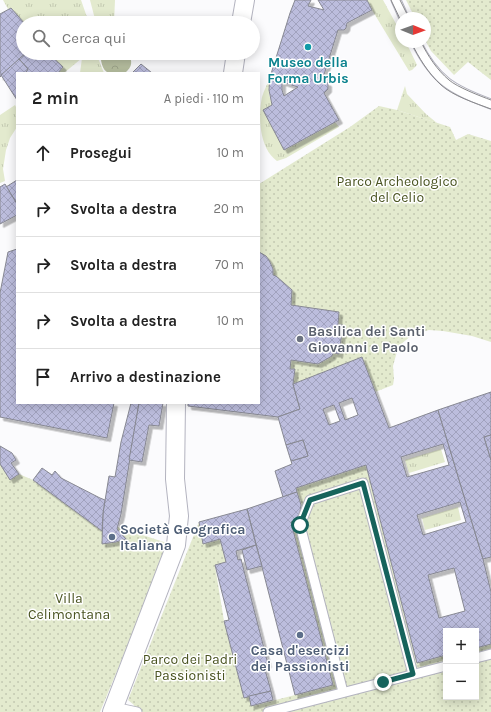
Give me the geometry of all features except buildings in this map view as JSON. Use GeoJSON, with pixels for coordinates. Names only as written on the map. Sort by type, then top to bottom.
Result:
{"type":"FeatureCollection","features":[{"type":"Feature","properties":{"kind":"street"},"geometry":{"type":"LineString","coordinates":[[242,16],[245,0]]}},
{"type":"Feature","properties":{"kind":"street"},"geometry":{"type":"LineString","coordinates":[[233,72],[235,60]]}},
{"type":"Feature","properties":{"kind":"street"},"geometry":{"type":"LineString","coordinates":[[113,710],[176,545],[179,516],[175,479],[176,404]]}},
{"type":"Feature","properties":{"kind":"lane"},"geometry":{"type":"LineString","coordinates":[[396,0],[401,12]]}},
{"type":"Feature","properties":{"kind":"lane"},"geometry":{"type":"LineString","coordinates":[[419,48],[435,72],[453,88],[471,97],[491,104]]}},
{"type":"Feature","properties":{"kind":"lane"},"geometry":{"type":"LineString","coordinates":[[343,692],[300,525],[310,500],[363,483],[413,674]]}},
{"type":"Feature","properties":{"kind":"lane"},"geometry":{"type":"LineString","coordinates":[[479,657],[491,654]]}},
{"type":"Feature","properties":{"kind":"lane"},"geometry":{"type":"LineString","coordinates":[[268,712],[443,667]]}},
{"type":"Feature","properties":{"kind":"lane"},"geometry":{"type":"LineString","coordinates":[[113,710],[136,712]]}},
{"type":"Feature","properties":{"kind":"green space"},"geometry":{"type":"Polygon","coordinates":[[[3,0],[81,0],[87,16],[18,16],[11,8],[8,9],[3,0]]]}},
{"type":"Feature","properties":{"kind":"green space"},"geometry":{"type":"Polygon","coordinates":[[[90,0],[115,0],[114,16],[94,16],[90,0]]]}},
{"type":"Feature","properties":{"kind":"green space"},"geometry":{"type":"Polygon","coordinates":[[[367,0],[383,0],[395,22],[395,48],[367,0]]]}},
{"type":"Feature","properties":{"kind":"green space"},"geometry":{"type":"Polygon","coordinates":[[[406,0],[491,0],[491,80],[468,62],[454,75],[429,48],[431,48],[431,12],[412,12],[406,0]]]}},
{"type":"Feature","properties":{"kind":"green space"},"geometry":{"type":"Polygon","coordinates":[[[395,48],[409,48],[417,65],[409,71],[395,48]]]}},
{"type":"Feature","properties":{"kind":"green space"},"geometry":{"type":"Polygon","coordinates":[[[56,60],[80,60],[65,72],[59,72],[63,67],[56,60]]]}},
{"type":"Feature","properties":{"kind":"green space"},"geometry":{"type":"Polygon","coordinates":[[[82,60],[99,60],[104,72],[80,72],[82,60]]]}},
{"type":"Feature","properties":{"kind":"green space"},"geometry":{"type":"Polygon","coordinates":[[[131,60],[131,66],[126,72],[107,72],[101,61],[131,60]]]}},
{"type":"Feature","properties":{"kind":"green space"},"geometry":{"type":"Polygon","coordinates":[[[270,77],[269,94],[284,150],[335,122],[339,127],[286,158],[277,161],[266,148],[260,122],[262,97],[270,77]]]}},
{"type":"Feature","properties":{"kind":"green space"},"geometry":{"type":"Polygon","coordinates":[[[405,86],[407,94],[437,123],[397,110],[405,86]]]}},
{"type":"Feature","properties":{"kind":"green space"},"geometry":{"type":"Polygon","coordinates":[[[15,105],[16,129],[10,138],[6,150],[3,169],[5,181],[0,183],[0,115],[15,105]]]}},
{"type":"Feature","properties":{"kind":"green space","name":"Parco Archeologico del Celio"},"geometry":{"type":"Polygon","coordinates":[[[379,106],[397,110],[450,127],[456,140],[468,134],[491,141],[491,342],[472,336],[443,331],[429,330],[412,335],[400,345],[396,355],[393,366],[393,385],[375,392],[362,358],[293,384],[295,369],[290,369],[291,360],[333,353],[339,354],[343,325],[338,325],[339,312],[291,305],[292,290],[273,275],[270,261],[260,253],[260,183],[350,127],[379,106]]]}},
{"type":"Feature","properties":{"kind":"green space"},"geometry":{"type":"Polygon","coordinates":[[[441,449],[445,462],[409,473],[405,460],[441,449]]]}},
{"type":"Feature","properties":{"kind":"green space","name":"Villa Celimontana"},"geometry":{"type":"Polygon","coordinates":[[[0,464],[10,480],[19,474],[33,480],[102,531],[102,544],[126,539],[117,529],[118,527],[167,543],[100,712],[0,712],[0,464]]]}},
{"type":"Feature","properties":{"kind":"green space","name":"Parco dei Padri Passionisti"},"geometry":{"type":"Polygon","coordinates":[[[366,465],[417,663],[443,656],[443,700],[479,700],[479,647],[491,644],[491,712],[131,712],[134,705],[128,700],[199,522],[203,544],[220,539],[226,562],[215,566],[224,621],[244,698],[249,696],[252,706],[332,685],[291,522],[299,515],[301,507],[296,488],[366,465]]]}},
{"type":"Feature","properties":{"kind":"green space"},"geometry":{"type":"Polygon","coordinates":[[[458,507],[461,520],[425,530],[422,518],[458,507]]]}},
{"type":"Feature","properties":{"kind":"tram line"},"geometry":{"type":"LineString","coordinates":[[391,0],[397,12]]}},
{"type":"Feature","properties":{"kind":"tram line"},"geometry":{"type":"LineString","coordinates":[[400,0],[406,12]]}},
{"type":"Feature","properties":{"kind":"tram line"},"geometry":{"type":"LineString","coordinates":[[414,48],[424,65],[446,89],[471,102],[491,109]]}},
{"type":"Feature","properties":{"kind":"tram line"},"geometry":{"type":"LineString","coordinates":[[425,48],[433,62],[449,80],[475,94],[491,100]]}},
{"type":"Feature","properties":{"kind":"place","name":"Museo della Forma Urbis"},"geometry":{"type":"Point","coordinates":[308,47]}},
{"type":"Feature","properties":{"kind":"place","name":"Basilica dei Santi Giovanni e Paolo"},"geometry":{"type":"Point","coordinates":[300,339]}},
{"type":"Feature","properties":{"kind":"place","name":"Società Geografica Italiana"},"geometry":{"type":"Point","coordinates":[112,537]}},
{"type":"Feature","properties":{"kind":"place","name":"Casa d'esercizi dei Passionisti"},"geometry":{"type":"Point","coordinates":[300,635]}},
{"type":"Feature","properties":{"kind":"route"},"geometry":{"type":"LineString","coordinates":[[300,525],[310,500],[363,483],[413,674],[383,682]]}}]}
